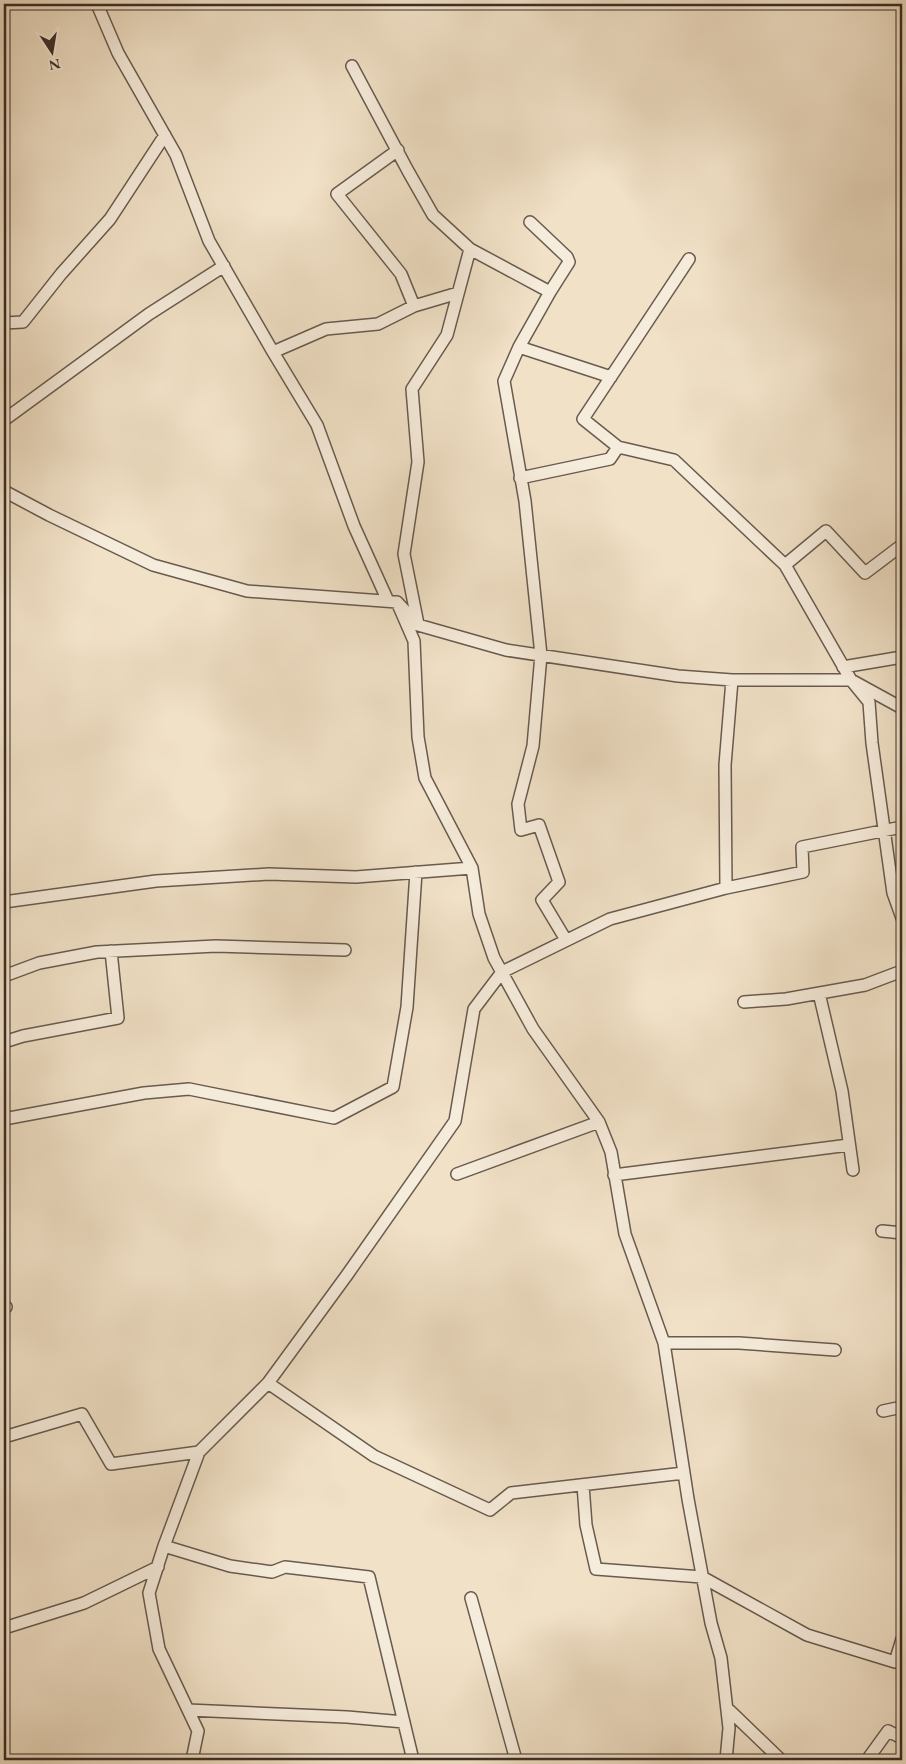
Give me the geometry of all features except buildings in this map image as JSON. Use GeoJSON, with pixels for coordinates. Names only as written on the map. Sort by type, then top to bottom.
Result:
{"type":"FeatureCollection","features":[{"type":"Feature","properties":{"kind":"street"},"geometry":{"type":"LineString","coordinates":[[97,4],[118,54],[176,155],[210,241],[272,352],[317,425],[354,526],[414,641],[418,737],[425,778],[472,868],[479,914],[494,958],[533,1028],[599,1122],[611,1152],[625,1234],[664,1342],[702,1577],[711,1622],[721,1658],[729,1728],[726,1760]]}},
{"type":"Feature","properties":{"kind":"street"},"geometry":{"type":"LineString","coordinates":[[352,66],[433,215],[470,249],[550,292]]}},
{"type":"Feature","properties":{"kind":"street"},"geometry":{"type":"LineString","coordinates":[[4,323],[23,322],[60,274],[110,219],[165,135]]}},
{"type":"Feature","properties":{"kind":"street"},"geometry":{"type":"LineString","coordinates":[[398,150],[337,194],[402,274],[414,306]]}},
{"type":"Feature","properties":{"kind":"street"},"geometry":{"type":"LineString","coordinates":[[530,222],[567,257],[569,262],[519,347],[504,380],[525,501],[541,655],[533,746],[518,804],[521,830],[539,825],[559,882],[542,900],[566,940]]}},
{"type":"Feature","properties":{"kind":"street"},"geometry":{"type":"LineString","coordinates":[[418,625],[404,554],[418,462],[412,389],[447,335],[470,249]]}},
{"type":"Feature","properties":{"kind":"street"},"geometry":{"type":"LineString","coordinates":[[689,259],[583,418],[618,447],[674,460],[784,565],[851,680],[869,702],[872,743],[893,893],[902,918]]}},
{"type":"Feature","properties":{"kind":"street"},"geometry":{"type":"LineString","coordinates":[[4,420],[149,314],[224,266]]}},
{"type":"Feature","properties":{"kind":"street"},"geometry":{"type":"LineString","coordinates":[[272,352],[326,329],[378,324],[414,306],[458,293]]}},
{"type":"Feature","properties":{"kind":"street"},"geometry":{"type":"LineString","coordinates":[[519,347],[611,377]]}},
{"type":"Feature","properties":{"kind":"street"},"geometry":{"type":"LineString","coordinates":[[520,478],[610,459],[618,447]]}},
{"type":"Feature","properties":{"kind":"street"},"geometry":{"type":"LineString","coordinates":[[4,491],[153,565],[247,591],[392,602],[418,625],[506,650],[678,676],[732,680],[851,680],[902,708]]}},
{"type":"Feature","properties":{"kind":"street"},"geometry":{"type":"LineString","coordinates":[[784,565],[826,531],[866,573],[902,545]]}},
{"type":"Feature","properties":{"kind":"street"},"geometry":{"type":"LineString","coordinates":[[844,667],[902,657]]}},
{"type":"Feature","properties":{"kind":"street"},"geometry":{"type":"LineString","coordinates":[[726,888],[725,764],[732,680]]}},
{"type":"Feature","properties":{"kind":"street"},"geometry":{"type":"LineString","coordinates":[[192,1760],[198,1731],[159,1649],[149,1592],[199,1452],[268,1384],[455,1120],[474,1008],[502,972],[610,919],[726,888],[803,872],[802,847],[902,827]]}},
{"type":"Feature","properties":{"kind":"street"},"geometry":{"type":"LineString","coordinates":[[4,902],[156,881],[269,874],[356,877],[472,868]]}},
{"type":"Feature","properties":{"kind":"street"},"geometry":{"type":"LineString","coordinates":[[4,1119],[144,1094],[189,1089],[334,1118],[393,1087],[407,1007],[416,872]]}},
{"type":"Feature","properties":{"kind":"street"},"geometry":{"type":"LineString","coordinates":[[4,976],[38,963],[110,951],[216,946],[345,950]]}},
{"type":"Feature","properties":{"kind":"street"},"geometry":{"type":"LineString","coordinates":[[4,1042],[23,1036],[118,1018],[110,951]]}},
{"type":"Feature","properties":{"kind":"street"},"geometry":{"type":"LineString","coordinates":[[744,1002],[786,999],[865,985],[902,971]]}},
{"type":"Feature","properties":{"kind":"street"},"geometry":{"type":"LineString","coordinates":[[819,993],[842,1091],[853,1170]]}},
{"type":"Feature","properties":{"kind":"street"},"geometry":{"type":"LineString","coordinates":[[457,1174],[599,1122]]}},
{"type":"Feature","properties":{"kind":"street"},"geometry":{"type":"LineString","coordinates":[[614,1175],[849,1145]]}},
{"type":"Feature","properties":{"kind":"street"},"geometry":{"type":"LineString","coordinates":[[882,1231],[902,1233]]}},
{"type":"Feature","properties":{"kind":"street"},"geometry":{"type":"LineString","coordinates":[[664,1342],[738,1343],[834,1350]]}},
{"type":"Feature","properties":{"kind":"street"},"geometry":{"type":"LineString","coordinates":[[268,1384],[374,1456],[490,1510],[511,1493],[684,1472]]}},
{"type":"Feature","properties":{"kind":"street"},"geometry":{"type":"LineString","coordinates":[[883,1411],[902,1407]]}},
{"type":"Feature","properties":{"kind":"street"},"geometry":{"type":"LineString","coordinates":[[4,1438],[82,1414],[111,1464],[199,1452]]}},
{"type":"Feature","properties":{"kind":"street"},"geometry":{"type":"LineString","coordinates":[[583,1485],[586,1525],[596,1569],[702,1577],[808,1636],[895,1662],[902,1639]]}},
{"type":"Feature","properties":{"kind":"street"},"geometry":{"type":"LineString","coordinates":[[164,1546],[230,1566],[272,1572],[285,1567],[369,1577],[413,1760]]}},
{"type":"Feature","properties":{"kind":"street"},"geometry":{"type":"LineString","coordinates":[[4,1628],[84,1603],[158,1567]]}},
{"type":"Feature","properties":{"kind":"street"},"geometry":{"type":"LineString","coordinates":[[471,1598],[516,1760]]}},
{"type":"Feature","properties":{"kind":"street"},"geometry":{"type":"LineString","coordinates":[[727,1708],[781,1760]]}},
{"type":"Feature","properties":{"kind":"street"},"geometry":{"type":"LineString","coordinates":[[188,1710],[347,1717],[404,1722]]}},
{"type":"Feature","properties":{"kind":"street"},"geometry":{"type":"LineString","coordinates":[[867,1760],[888,1731],[902,1738]]}}]}
